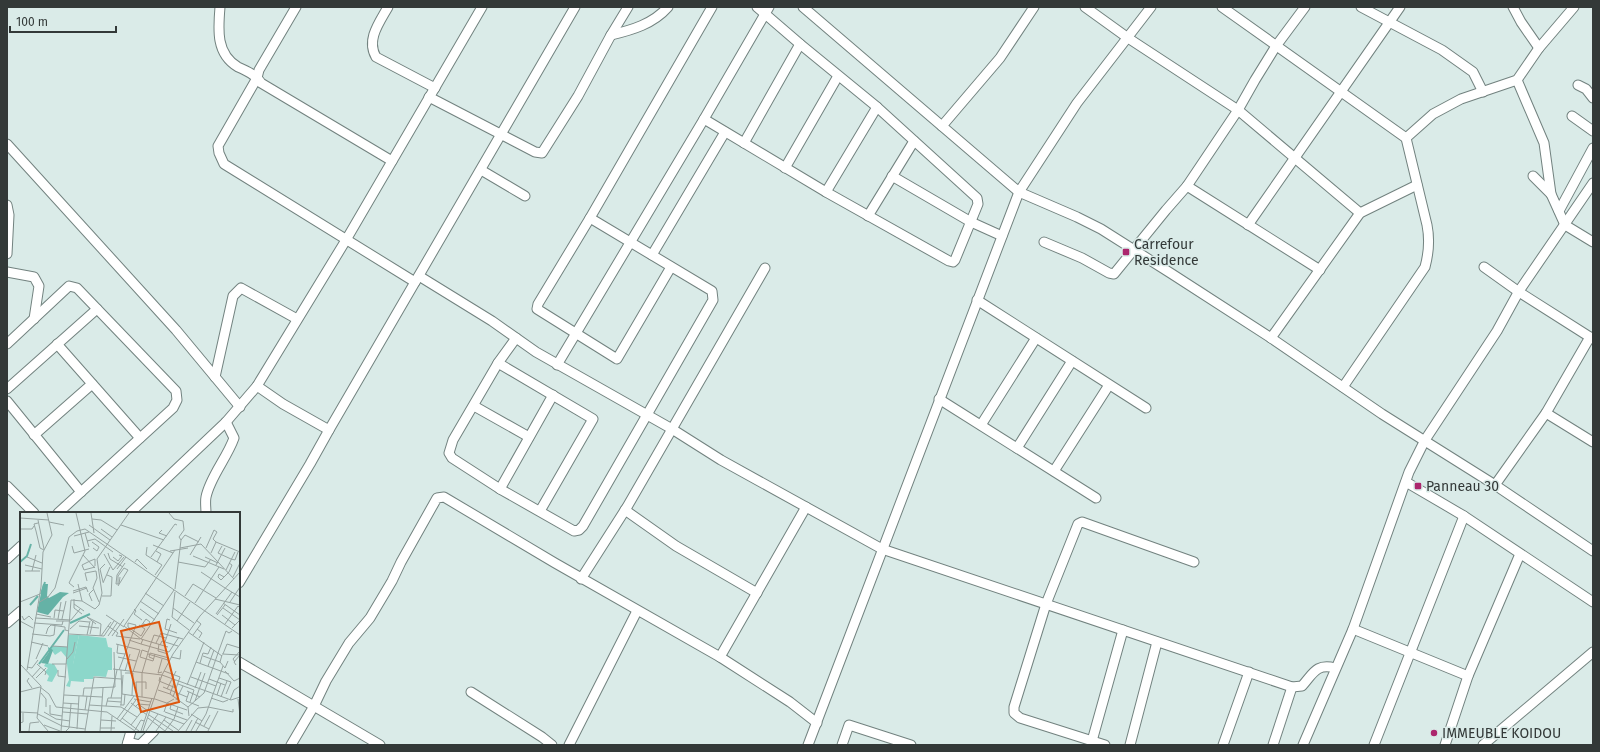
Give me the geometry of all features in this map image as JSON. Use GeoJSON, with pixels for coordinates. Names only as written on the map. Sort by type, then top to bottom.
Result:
{"type":"FeatureCollection","features":[{"type":"Feature","properties":{"kind":"street"},"geometry":{"type":"LineString","coordinates":[[220,7],[219,39],[223,53],[231,63],[257,78],[261,83],[392,161]]}},
{"type":"Feature","properties":{"kind":"street"},"geometry":{"type":"LineString","coordinates":[[296,7],[259,70],[257,78],[218,146],[219,153],[224,164],[346,240],[492,321],[557,365],[672,429],[721,460],[882,549],[1292,687],[1302,686],[1314,670],[1328,666],[1335,668]]}},
{"type":"Feature","properties":{"kind":"street"},"geometry":{"type":"LineString","coordinates":[[388,7],[374,33],[372,50],[376,58],[435,88]]}},
{"type":"Feature","properties":{"kind":"street"},"geometry":{"type":"LineString","coordinates":[[131,512],[226,422],[257,386],[346,240],[482,7]]}},
{"type":"Feature","properties":{"kind":"street"},"geometry":{"type":"LineString","coordinates":[[240,581],[502,135],[575,7]]}},
{"type":"Feature","properties":{"kind":"street"},"geometry":{"type":"LineString","coordinates":[[429,97],[535,152],[542,152],[578,96],[628,7]]}},
{"type":"Feature","properties":{"kind":"street"},"geometry":{"type":"LineString","coordinates":[[611,35],[630,31],[650,22],[663,13],[668,7]]}},
{"type":"Feature","properties":{"kind":"street"},"geometry":{"type":"LineString","coordinates":[[672,267],[617,359],[536,307],[590,218],[712,7]]}},
{"type":"Feature","properties":{"kind":"street"},"geometry":{"type":"LineString","coordinates":[[704,119],[868,216],[953,262],[955,260],[978,204],[977,198],[877,107],[800,44],[767,10],[757,7]]}},
{"type":"Feature","properties":{"kind":"street"},"geometry":{"type":"LineString","coordinates":[[803,7],[1019,192],[1077,216],[1133,250],[1271,338],[1382,414],[1425,440],[1593,551]]}},
{"type":"Feature","properties":{"kind":"street"},"geometry":{"type":"LineString","coordinates":[[942,126],[1000,58],[1034,7]]}},
{"type":"Feature","properties":{"kind":"street"},"geometry":{"type":"LineString","coordinates":[[1084,7],[1128,38],[1238,110],[1360,213]]}},
{"type":"Feature","properties":{"kind":"street"},"geometry":{"type":"LineString","coordinates":[[808,745],[939,398],[1019,192],[1077,103],[1151,7]]}},
{"type":"Feature","properties":{"kind":"street"},"geometry":{"type":"LineString","coordinates":[[1222,7],[1406,138],[1430,239],[1426,267],[1344,387]]}},
{"type":"Feature","properties":{"kind":"street"},"geometry":{"type":"LineString","coordinates":[[1044,242],[1082,258],[1109,273],[1114,274],[1187,186],[1238,110],[1276,46],[1305,7]]}},
{"type":"Feature","properties":{"kind":"street"},"geometry":{"type":"LineString","coordinates":[[1361,7],[1442,50],[1473,72],[1482,92]]}},
{"type":"Feature","properties":{"kind":"street"},"geometry":{"type":"LineString","coordinates":[[1248,225],[1400,7]]}},
{"type":"Feature","properties":{"kind":"street"},"geometry":{"type":"LineString","coordinates":[[1513,7],[1521,22],[1539,48]]}},
{"type":"Feature","properties":{"kind":"street"},"geometry":{"type":"LineString","coordinates":[[1406,138],[1433,114],[1461,99],[1517,80],[1539,48],[1574,7]]}},
{"type":"Feature","properties":{"kind":"street"},"geometry":{"type":"LineString","coordinates":[[557,365],[704,119],[767,10]]}},
{"type":"Feature","properties":{"kind":"street"},"geometry":{"type":"LineString","coordinates":[[744,143],[800,44]]}},
{"type":"Feature","properties":{"kind":"street"},"geometry":{"type":"LineString","coordinates":[[785,168],[838,76]]}},
{"type":"Feature","properties":{"kind":"street"},"geometry":{"type":"LineString","coordinates":[[1517,80],[1544,143],[1551,194],[1565,225],[1593,242]]}},
{"type":"Feature","properties":{"kind":"street"},"geometry":{"type":"LineString","coordinates":[[1578,85],[1586,89],[1593,98]]}},
{"type":"Feature","properties":{"kind":"street"},"geometry":{"type":"LineString","coordinates":[[826,192],[877,107]]}},
{"type":"Feature","properties":{"kind":"street"},"geometry":{"type":"LineString","coordinates":[[1572,116],[1593,131]]}},
{"type":"Feature","properties":{"kind":"street"},"geometry":{"type":"LineString","coordinates":[[652,255],[725,132]]}},
{"type":"Feature","properties":{"kind":"street"},"geometry":{"type":"LineString","coordinates":[[868,216],[914,141]]}},
{"type":"Feature","properties":{"kind":"street"},"geometry":{"type":"LineString","coordinates":[[7,144],[176,330],[240,407]]}},
{"type":"Feature","properties":{"kind":"street"},"geometry":{"type":"LineString","coordinates":[[1559,211],[1593,148]]}},
{"type":"Feature","properties":{"kind":"street"},"geometry":{"type":"LineString","coordinates":[[481,170],[524,196]]}},
{"type":"Feature","properties":{"kind":"street"},"geometry":{"type":"LineString","coordinates":[[892,176],[971,222],[1002,236]]}},
{"type":"Feature","properties":{"kind":"street"},"geometry":{"type":"LineString","coordinates":[[1533,176],[1551,194]]}},
{"type":"Feature","properties":{"kind":"street"},"geometry":{"type":"LineString","coordinates":[[1303,745],[1353,628],[1406,482],[1425,440],[1497,331],[1519,292],[1593,183]]}},
{"type":"Feature","properties":{"kind":"street"},"geometry":{"type":"LineString","coordinates":[[1271,338],[1360,213],[1416,185]]}},
{"type":"Feature","properties":{"kind":"street"},"geometry":{"type":"LineString","coordinates":[[1187,186],[1320,270]]}},
{"type":"Feature","properties":{"kind":"street"},"geometry":{"type":"LineString","coordinates":[[7,205],[9,215],[7,254]]}},
{"type":"Feature","properties":{"kind":"street"},"geometry":{"type":"LineString","coordinates":[[516,338],[498,363],[453,440],[449,453],[452,458],[500,489],[574,531],[578,530],[583,526],[713,300],[712,291],[590,218]]}},
{"type":"Feature","properties":{"kind":"street"},"geometry":{"type":"LineString","coordinates":[[1484,267],[1519,292],[1592,338],[1546,413],[1494,485]]}},
{"type":"Feature","properties":{"kind":"street"},"geometry":{"type":"LineString","coordinates":[[581,579],[625,510],[765,268]]}},
{"type":"Feature","properties":{"kind":"street"},"geometry":{"type":"LineString","coordinates":[[7,272],[34,277],[39,286],[34,319]]}},
{"type":"Feature","properties":{"kind":"street"},"geometry":{"type":"LineString","coordinates":[[7,344],[69,286],[77,288],[176,391],[177,400],[173,408],[59,512]]}},
{"type":"Feature","properties":{"kind":"street"},"geometry":{"type":"LineString","coordinates":[[215,377],[233,296],[241,288],[297,319]]}},
{"type":"Feature","properties":{"kind":"street"},"geometry":{"type":"LineString","coordinates":[[977,300],[1146,408]]}},
{"type":"Feature","properties":{"kind":"street"},"geometry":{"type":"LineString","coordinates":[[7,389],[97,309]]}},
{"type":"Feature","properties":{"kind":"street"},"geometry":{"type":"LineString","coordinates":[[981,425],[1036,338]]}},
{"type":"Feature","properties":{"kind":"street"},"geometry":{"type":"LineString","coordinates":[[57,344],[140,438]]}},
{"type":"Feature","properties":{"kind":"street"},"geometry":{"type":"LineString","coordinates":[[1018,448],[1072,361]]}},
{"type":"Feature","properties":{"kind":"street"},"geometry":{"type":"LineString","coordinates":[[498,363],[594,420],[540,511]]}},
{"type":"Feature","properties":{"kind":"street"},"geometry":{"type":"LineString","coordinates":[[34,435],[92,384]]}},
{"type":"Feature","properties":{"kind":"street"},"geometry":{"type":"LineString","coordinates":[[1054,471],[1109,385]]}},
{"type":"Feature","properties":{"kind":"street"},"geometry":{"type":"LineString","coordinates":[[257,386],[283,404],[329,430]]}},
{"type":"Feature","properties":{"kind":"street"},"geometry":{"type":"LineString","coordinates":[[500,489],[553,395]]}},
{"type":"Feature","properties":{"kind":"street"},"geometry":{"type":"LineString","coordinates":[[939,398],[1096,498]]}},
{"type":"Feature","properties":{"kind":"street"},"geometry":{"type":"LineString","coordinates":[[7,401],[81,492]]}},
{"type":"Feature","properties":{"kind":"street"},"geometry":{"type":"LineString","coordinates":[[474,406],[529,437]]}},
{"type":"Feature","properties":{"kind":"street"},"geometry":{"type":"LineString","coordinates":[[1546,413],[1593,442]]}},
{"type":"Feature","properties":{"kind":"street"},"geometry":{"type":"LineString","coordinates":[[206,512],[206,497],[234,438],[226,422]]}},
{"type":"Feature","properties":{"kind":"street"},"geometry":{"type":"LineString","coordinates":[[1406,482],[1464,516],[1593,602]]}},
{"type":"Feature","properties":{"kind":"street"},"geometry":{"type":"LineString","coordinates":[[7,486],[33,512]]}},
{"type":"Feature","properties":{"kind":"street"},"geometry":{"type":"LineString","coordinates":[[291,745],[314,706],[326,681],[349,643],[370,618],[392,581],[437,498],[444,497],[581,579],[720,657],[790,702],[817,722]]}},
{"type":"Feature","properties":{"kind":"street"},"geometry":{"type":"LineString","coordinates":[[720,657],[806,507]]}},
{"type":"Feature","properties":{"kind":"street"},"geometry":{"type":"LineString","coordinates":[[625,510],[676,546],[757,593]]}},
{"type":"Feature","properties":{"kind":"street"},"geometry":{"type":"LineString","coordinates":[[1374,745],[1409,652],[1464,516]]}},
{"type":"Feature","properties":{"kind":"street"},"geometry":{"type":"LineString","coordinates":[[1106,745],[1020,718],[1014,713],[1014,707],[1046,604],[1078,524],[1080,523],[1194,562]]}},
{"type":"Feature","properties":{"kind":"street"},"geometry":{"type":"LineString","coordinates":[[7,559],[20,547]]}},
{"type":"Feature","properties":{"kind":"street"},"geometry":{"type":"LineString","coordinates":[[1445,745],[1468,676],[1520,554]]}},
{"type":"Feature","properties":{"kind":"street"},"geometry":{"type":"LineString","coordinates":[[569,745],[637,611]]}},
{"type":"Feature","properties":{"kind":"street"},"geometry":{"type":"LineString","coordinates":[[7,623],[20,612]]}},
{"type":"Feature","properties":{"kind":"street"},"geometry":{"type":"LineString","coordinates":[[1353,628],[1468,676]]}},
{"type":"Feature","properties":{"kind":"street"},"geometry":{"type":"LineString","coordinates":[[1092,741],[1123,630]]}},
{"type":"Feature","properties":{"kind":"street"},"geometry":{"type":"LineString","coordinates":[[1130,745],[1157,642]]}},
{"type":"Feature","properties":{"kind":"street"},"geometry":{"type":"LineString","coordinates":[[1483,745],[1593,652]]}},
{"type":"Feature","properties":{"kind":"street"},"geometry":{"type":"LineString","coordinates":[[240,663],[380,745]]}},
{"type":"Feature","properties":{"kind":"street"},"geometry":{"type":"LineString","coordinates":[[1223,745],[1249,672]]}},
{"type":"Feature","properties":{"kind":"street"},"geometry":{"type":"LineString","coordinates":[[1273,745],[1292,687]]}},
{"type":"Feature","properties":{"kind":"street"},"geometry":{"type":"LineString","coordinates":[[471,692],[542,737],[552,745]]}},
{"type":"Feature","properties":{"kind":"street"},"geometry":{"type":"LineString","coordinates":[[842,745],[849,724],[911,745]]}},
{"type":"Feature","properties":{"kind":"street"},"geometry":{"type":"LineString","coordinates":[[131,732],[127,743],[140,745],[153,732]]}},
{"type":"Feature","properties":{"kind":"place","name":"Carrefour Residence"},"geometry":{"type":"Point","coordinates":[1126,252]}},
{"type":"Feature","properties":{"kind":"place","name":"Panneau 30"},"geometry":{"type":"Point","coordinates":[1418,486]}},
{"type":"Feature","properties":{"kind":"place","name":"IMMEUBLE KOIDOU"},"geometry":{"type":"Point","coordinates":[1434,733]}}]}
